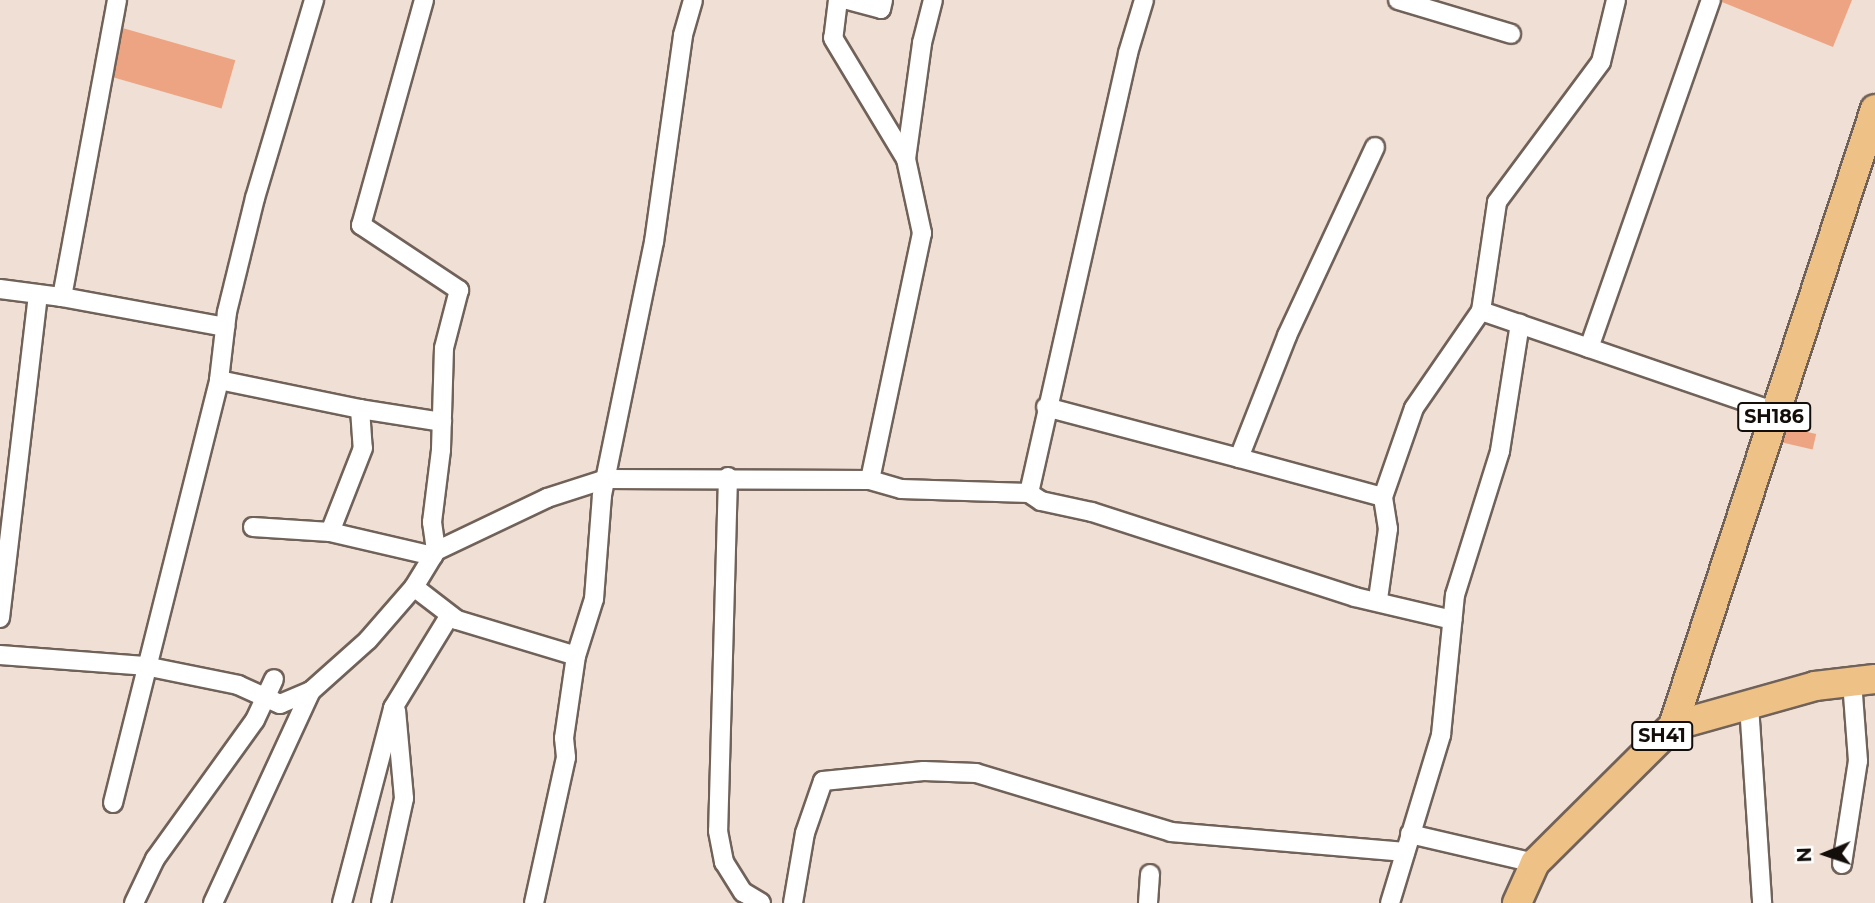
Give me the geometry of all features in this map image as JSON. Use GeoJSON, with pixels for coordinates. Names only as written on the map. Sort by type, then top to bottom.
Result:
{"type":"FeatureCollection","features":[{"type":"Feature","properties":{"kind":"main road","name":"SH186"},"geometry":{"type":"LineString","coordinates":[[1673,726],[1875,109]]}},
{"type":"Feature","properties":{"kind":"main road","name":"SH41"},"geometry":{"type":"LineString","coordinates":[[1517,903],[1535,863],[1673,726],[1815,686],[1863,681]]}},
{"type":"Feature","properties":{"kind":"street"},"geometry":{"type":"LineString","coordinates":[[62,297],[117,0]]}},
{"type":"Feature","properties":{"kind":"street"},"geometry":{"type":"LineString","coordinates":[[113,803],[145,666],[219,380],[225,327],[255,198],[314,0]]}},
{"type":"Feature","properties":{"kind":"street"},"geometry":{"type":"LineString","coordinates":[[424,0],[361,225],[459,290],[444,348],[442,422],[432,522],[435,553]]}},
{"type":"Feature","properties":{"kind":"street"},"geometry":{"type":"LineString","coordinates":[[534,903],[566,757],[564,738],[576,656],[594,599],[606,479],[654,242],[683,35],[693,0]]}},
{"type":"Feature","properties":{"kind":"street"},"geometry":{"type":"LineString","coordinates":[[838,0],[833,38],[906,159],[922,233],[870,480]]}},
{"type":"Feature","properties":{"kind":"street"},"geometry":{"type":"LineString","coordinates":[[848,0],[881,9],[883,0]]}},
{"type":"Feature","properties":{"kind":"street"},"geometry":{"type":"LineString","coordinates":[[906,159],[922,43],[933,0]]}},
{"type":"Feature","properties":{"kind":"street"},"geometry":{"type":"LineString","coordinates":[[1029,493],[1046,407],[1144,0]]}},
{"type":"Feature","properties":{"kind":"street"},"geometry":{"type":"LineString","coordinates":[[1398,0],[1511,34]]}},
{"type":"Feature","properties":{"kind":"street"},"geometry":{"type":"LineString","coordinates":[[1378,599],[1388,529],[1383,497],[1414,408],[1481,311],[1497,202],[1601,62],[1616,0]]}},
{"type":"Feature","properties":{"kind":"street"},"geometry":{"type":"LineString","coordinates":[[1589,348],[1711,0]]}},
{"type":"Feature","properties":{"kind":"street"},"geometry":{"type":"LineString","coordinates":[[1239,458],[1287,336],[1375,147]]}},
{"type":"Feature","properties":{"kind":"street"},"geometry":{"type":"LineString","coordinates":[[0,289],[62,297],[225,327]]}},
{"type":"Feature","properties":{"kind":"street"},"geometry":{"type":"LineString","coordinates":[[0,618],[38,294]]}},
{"type":"Feature","properties":{"kind":"street"},"geometry":{"type":"LineString","coordinates":[[1481,311],[1776,412]]}},
{"type":"Feature","properties":{"kind":"street"},"geometry":{"type":"LineString","coordinates":[[1390,903],[1441,735],[1455,595],[1500,451],[1520,324]]}},
{"type":"Feature","properties":{"kind":"street"},"geometry":{"type":"LineString","coordinates":[[219,380],[360,409],[442,422]]}},
{"type":"Feature","properties":{"kind":"street"},"geometry":{"type":"LineString","coordinates":[[1046,407],[1383,497]]}},
{"type":"Feature","properties":{"kind":"street"},"geometry":{"type":"LineString","coordinates":[[330,532],[363,448],[360,409]]}},
{"type":"Feature","properties":{"kind":"street"},"geometry":{"type":"LineString","coordinates":[[728,477],[718,831],[724,862],[743,892],[761,903]]}},
{"type":"Feature","properties":{"kind":"street"},"geometry":{"type":"LineString","coordinates":[[0,655],[145,666],[239,685],[280,704],[311,691],[368,639],[414,587],[435,553],[547,498],[606,479],[728,477],[870,480],[901,489],[1029,493],[1041,501],[1092,512],[1355,597],[1378,599],[1452,620]]}},
{"type":"Feature","properties":{"kind":"street"},"geometry":{"type":"LineString","coordinates":[[253,527],[330,532],[435,553]]}},
{"type":"Feature","properties":{"kind":"street"},"geometry":{"type":"LineString","coordinates":[[414,587],[450,615],[576,656]]}},
{"type":"Feature","properties":{"kind":"street"},"geometry":{"type":"LineString","coordinates":[[342,903],[393,708],[450,615]]}},
{"type":"Feature","properties":{"kind":"street"},"geometry":{"type":"LineString","coordinates":[[134,903],[155,859],[255,720],[274,679]]}},
{"type":"Feature","properties":{"kind":"street"},"geometry":{"type":"LineString","coordinates":[[1842,864],[1858,761],[1863,681]]}},
{"type":"Feature","properties":{"kind":"street"},"geometry":{"type":"LineString","coordinates":[[212,903],[311,691]]}},
{"type":"Feature","properties":{"kind":"street"},"geometry":{"type":"LineString","coordinates":[[1749,705],[1762,903]]}},
{"type":"Feature","properties":{"kind":"street"},"geometry":{"type":"LineString","coordinates":[[381,903],[404,798],[393,708]]}},
{"type":"Feature","properties":{"kind":"street"},"geometry":{"type":"LineString","coordinates":[[793,903],[805,833],[823,781],[924,771],[976,773],[1171,832],[1408,843],[1535,863]]}},
{"type":"Feature","properties":{"kind":"street"},"geometry":{"type":"LineString","coordinates":[[1148,903],[1150,874]]}},
{"type":"Feature","properties":{"kind":"building"},"geometry":{"type":"Polygon","coordinates":[[[1717,0],[1852,0],[1833,47],[1717,0]]]}},
{"type":"Feature","properties":{"kind":"building"},"geometry":{"type":"Polygon","coordinates":[[[119,27],[235,60],[222,108],[105,75],[119,27]]]}},
{"type":"Feature","properties":{"kind":"building"},"geometry":{"type":"Polygon","coordinates":[[[1786,427],[1816,434],[1813,450],[1782,443],[1786,427]]]}}]}
